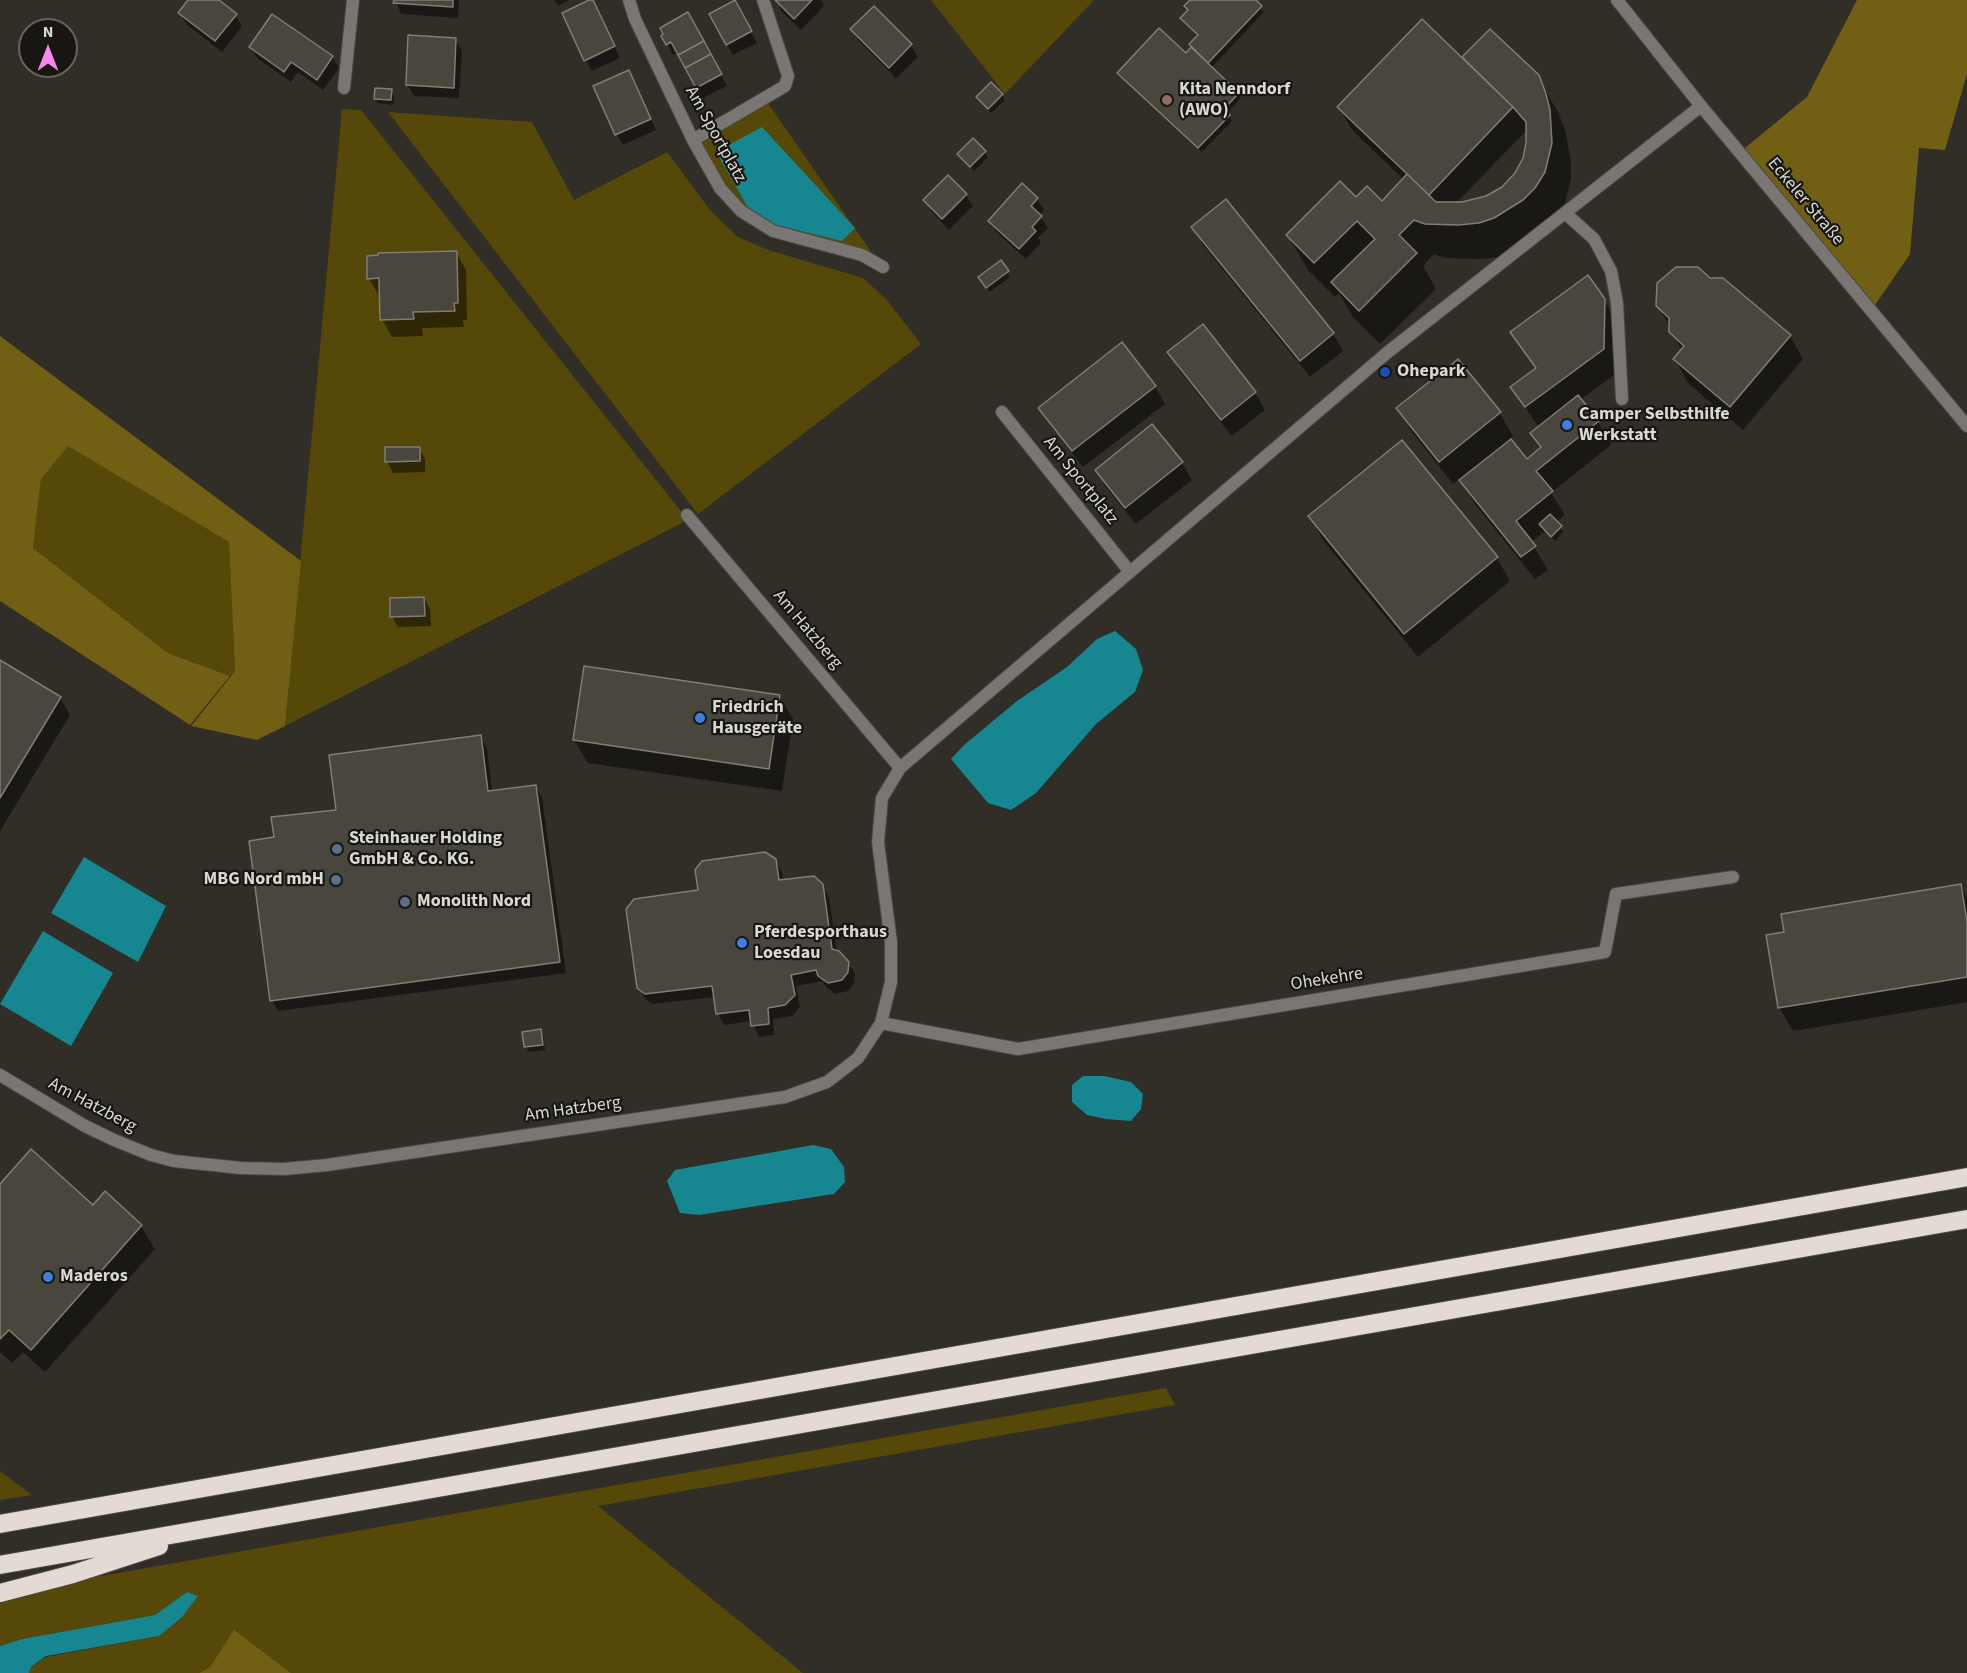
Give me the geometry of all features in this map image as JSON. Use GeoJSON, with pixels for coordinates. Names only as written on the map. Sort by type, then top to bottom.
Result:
{"type":"FeatureCollection","features":[{"type":"Feature","properties":{"kind":"highway"},"geometry":{"type":"LineString","coordinates":[[0,1524],[1967,1178]]}},
{"type":"Feature","properties":{"kind":"highway"},"geometry":{"type":"LineString","coordinates":[[0,1565],[1967,1219]]}},
{"type":"Feature","properties":{"kind":"highway"},"geometry":{"type":"LineString","coordinates":[[0,1593],[73,1574],[228,1524]]}},
{"type":"Feature","properties":{"kind":"street"},"geometry":{"type":"LineString","coordinates":[[344,88],[353,0]]}},
{"type":"Feature","properties":{"kind":"street","name":"Am Sportplatz"},"geometry":{"type":"LineString","coordinates":[[629,0],[635,20],[693,140],[720,188],[741,211],[773,231],[862,255],[883,267]]}},
{"type":"Feature","properties":{"kind":"street"},"geometry":{"type":"LineString","coordinates":[[693,140],[784,86],[788,75],[763,0]]}},
{"type":"Feature","properties":{"kind":"street","name":"Eckeler Straße"},"geometry":{"type":"LineString","coordinates":[[1617,0],[1701,106],[1967,426]]}},
{"type":"Feature","properties":{"kind":"street"},"geometry":{"type":"LineString","coordinates":[[1131,572],[1388,352],[1701,106]]}},
{"type":"Feature","properties":{"kind":"street"},"geometry":{"type":"LineString","coordinates":[[1565,213],[1594,239],[1611,272],[1617,303],[1622,399]]}},
{"type":"Feature","properties":{"kind":"street","name":"Am Sportplatz"},"geometry":{"type":"LineString","coordinates":[[1002,412],[1131,572]]}},
{"type":"Feature","properties":{"kind":"street","name":"Am Hatzberg"},"geometry":{"type":"LineString","coordinates":[[687,516],[900,768]]}},
{"type":"Feature","properties":{"kind":"street","name":"Am Hatzberg"},"geometry":{"type":"LineString","coordinates":[[0,1075],[85,1126],[151,1155],[207,1166],[284,1169],[327,1165],[785,1097],[827,1082],[858,1058],[881,1023],[891,982],[891,942],[878,842],[882,798],[900,768],[1131,572]]}},
{"type":"Feature","properties":{"kind":"street","name":"Ohekehre"},"geometry":{"type":"LineString","coordinates":[[881,1023],[1018,1049],[1605,952],[1616,894],[1733,877]]}},
{"type":"Feature","properties":{"kind":"shaded area"},"geometry":{"type":"Polygon","coordinates":[[[931,0],[1094,0],[1005,94],[931,0]]]}},
{"type":"Feature","properties":{"kind":"shaded area"},"geometry":{"type":"Polygon","coordinates":[[[1857,0],[1967,0],[1967,74],[1945,150],[1919,148],[1910,254],[1871,311],[1740,152],[1807,97],[1857,0]]]}},
{"type":"Feature","properties":{"kind":"shaded area"},"geometry":{"type":"Polygon","coordinates":[[[765,99],[879,263],[775,229],[743,209],[721,187],[694,140],[765,99]]]}},
{"type":"Feature","properties":{"kind":"shaded area"},"geometry":{"type":"Polygon","coordinates":[[[342,109],[361,110],[688,520],[285,726],[342,109]]]}},
{"type":"Feature","properties":{"kind":"shaded area"},"geometry":{"type":"Polygon","coordinates":[[[388,112],[532,122],[574,200],[667,152],[710,210],[738,237],[768,250],[863,278],[886,299],[921,344],[698,514],[388,112]]]}},
{"type":"Feature","properties":{"kind":"shaded area"},"geometry":{"type":"Polygon","coordinates":[[[0,336],[301,561],[285,726],[257,740],[191,726],[235,671],[229,542],[68,446],[41,479],[33,548],[168,653],[230,676],[190,725],[0,601],[0,336]]]}},
{"type":"Feature","properties":{"kind":"shaded area"},"geometry":{"type":"Polygon","coordinates":[[[67,445],[229,542],[235,671],[230,676],[168,653],[33,548],[41,479],[67,445]]]}},
{"type":"Feature","properties":{"kind":"shaded area"},"geometry":{"type":"Polygon","coordinates":[[[1166,1388],[1175,1405],[598,1506],[803,1673],[291,1673],[234,1631],[210,1667],[199,1673],[29,1673],[31,1667],[46,1657],[159,1636],[187,1592],[155,1615],[22,1639],[0,1646],[0,1595],[5,1593],[1166,1388]]]}},
{"type":"Feature","properties":{"kind":"shaded area"},"geometry":{"type":"Polygon","coordinates":[[[0,1471],[32,1495],[0,1500],[0,1471]]]}},
{"type":"Feature","properties":{"kind":"shaded area"},"geometry":{"type":"Polygon","coordinates":[[[234,1630],[291,1673],[199,1673],[210,1667],[234,1630]]]}},
{"type":"Feature","properties":{"kind":"water"},"geometry":{"type":"Polygon","coordinates":[[[762,127],[855,228],[842,241],[776,225],[750,211],[716,152],[762,127]]]}},
{"type":"Feature","properties":{"kind":"water"},"geometry":{"type":"Polygon","coordinates":[[[1115,631],[1136,649],[1143,670],[1135,692],[1096,724],[1036,793],[1011,810],[988,803],[951,759],[964,745],[1017,701],[1067,667],[1097,639],[1115,631]]]}},
{"type":"Feature","properties":{"kind":"water"},"geometry":{"type":"Polygon","coordinates":[[[84,857],[166,906],[138,962],[51,913],[84,857]]]}},
{"type":"Feature","properties":{"kind":"water"},"geometry":{"type":"Polygon","coordinates":[[[43,931],[113,973],[71,1046],[0,1004],[43,931]]]}},
{"type":"Feature","properties":{"kind":"water"},"geometry":{"type":"Polygon","coordinates":[[[1083,1076],[1104,1076],[1131,1082],[1143,1094],[1141,1109],[1131,1121],[1087,1115],[1072,1102],[1072,1085],[1083,1076]]]}},
{"type":"Feature","properties":{"kind":"water"},"geometry":{"type":"Polygon","coordinates":[[[813,1145],[831,1149],[844,1167],[845,1182],[834,1194],[699,1215],[680,1213],[667,1181],[675,1170],[813,1145]]]}},
{"type":"Feature","properties":{"kind":"water"},"geometry":{"type":"Polygon","coordinates":[[[187,1592],[198,1596],[182,1617],[159,1636],[46,1656],[31,1667],[29,1673],[0,1673],[0,1646],[22,1639],[155,1615],[187,1592]]]}},
{"type":"Feature","properties":{"kind":"building"},"geometry":{"type":"Polygon","coordinates":[[[188,0],[219,0],[237,14],[215,41],[178,13],[188,0]]]}},
{"type":"Feature","properties":{"kind":"building"},"geometry":{"type":"Polygon","coordinates":[[[394,0],[453,0],[453,7],[393,3],[394,0]]]}},
{"type":"Feature","properties":{"kind":"building"},"geometry":{"type":"Polygon","coordinates":[[[593,0],[615,46],[584,61],[562,13],[593,0]]]}},
{"type":"Feature","properties":{"kind":"building"},"geometry":{"type":"Polygon","coordinates":[[[735,0],[752,31],[726,45],[709,14],[735,0]]]}},
{"type":"Feature","properties":{"kind":"building"},"geometry":{"type":"Polygon","coordinates":[[[775,0],[812,0],[794,19],[775,0]]]}},
{"type":"Feature","properties":{"kind":"building"},"geometry":{"type":"Polygon","coordinates":[[[1190,0],[1256,0],[1262,6],[1208,63],[1189,44],[1198,35],[1180,18],[1188,10],[1184,6],[1190,0]]]}},
{"type":"Feature","properties":{"kind":"building"},"geometry":{"type":"Polygon","coordinates":[[[874,6],[912,44],[889,68],[850,29],[874,6]]]}},
{"type":"Feature","properties":{"kind":"building"},"geometry":{"type":"Polygon","coordinates":[[[688,12],[704,41],[678,55],[671,42],[666,45],[660,28],[688,12]]]}},
{"type":"Feature","properties":{"kind":"building"},"geometry":{"type":"Polygon","coordinates":[[[272,14],[333,56],[317,80],[291,62],[284,72],[249,47],[272,14]]]}},
{"type":"Feature","properties":{"kind":"building"},"geometry":{"type":"Polygon","coordinates":[[[1422,19],[1513,107],[1429,195],[1337,107],[1422,19]]]}},
{"type":"Feature","properties":{"kind":"building"},"geometry":{"type":"Polygon","coordinates":[[[1159,28],[1186,53],[1191,47],[1239,93],[1224,109],[1230,115],[1198,148],[1117,73],[1159,28]]]}},
{"type":"Feature","properties":{"kind":"building"},"geometry":{"type":"Polygon","coordinates":[[[1490,29],[1539,75],[1550,110],[1552,143],[1545,172],[1535,188],[1523,200],[1494,218],[1479,223],[1459,225],[1425,224],[1414,220],[1399,235],[1417,253],[1359,311],[1331,282],[1375,239],[1357,221],[1314,263],[1286,235],[1340,181],[1356,197],[1367,186],[1382,201],[1407,174],[1436,202],[1462,202],[1486,196],[1502,187],[1515,173],[1523,158],[1526,122],[1462,57],[1490,29]]]}},
{"type":"Feature","properties":{"kind":"building"},"geometry":{"type":"Polygon","coordinates":[[[408,35],[456,38],[454,88],[406,85],[408,35]]]}},
{"type":"Feature","properties":{"kind":"building"},"geometry":{"type":"Polygon","coordinates":[[[704,41],[711,54],[685,68],[678,55],[704,41]]]}},
{"type":"Feature","properties":{"kind":"building"},"geometry":{"type":"Polygon","coordinates":[[[711,54],[722,74],[696,88],[685,68],[711,54]]]}},
{"type":"Feature","properties":{"kind":"building"},"geometry":{"type":"Polygon","coordinates":[[[629,70],[651,119],[615,135],[593,86],[629,70]]]}},
{"type":"Feature","properties":{"kind":"building"},"geometry":{"type":"Polygon","coordinates":[[[991,82],[1003,94],[988,109],[976,97],[991,82]]]}},
{"type":"Feature","properties":{"kind":"building"},"geometry":{"type":"Polygon","coordinates":[[[375,88],[392,89],[391,100],[374,99],[375,88]]]}},
{"type":"Feature","properties":{"kind":"building"},"geometry":{"type":"Polygon","coordinates":[[[973,138],[986,151],[970,167],[957,154],[973,138]]]}},
{"type":"Feature","properties":{"kind":"building"},"geometry":{"type":"Polygon","coordinates":[[[948,175],[967,194],[942,219],[923,200],[948,175]]]}},
{"type":"Feature","properties":{"kind":"building"},"geometry":{"type":"Polygon","coordinates":[[[1022,183],[1038,198],[1031,206],[1042,216],[1032,227],[1036,231],[1019,249],[988,221],[1022,183]]]}},
{"type":"Feature","properties":{"kind":"building"},"geometry":{"type":"Polygon","coordinates":[[[1226,199],[1334,333],[1300,361],[1191,227],[1226,199]]]}},
{"type":"Feature","properties":{"kind":"building"},"geometry":{"type":"Polygon","coordinates":[[[457,251],[458,303],[454,303],[455,311],[413,312],[414,319],[380,320],[379,278],[367,279],[367,256],[378,255],[378,253],[457,251]]]}},
{"type":"Feature","properties":{"kind":"building"},"geometry":{"type":"Polygon","coordinates":[[[1001,260],[1009,271],[986,288],[978,277],[1001,260]]]}},
{"type":"Feature","properties":{"kind":"building"},"geometry":{"type":"Polygon","coordinates":[[[1676,267],[1698,267],[1710,278],[1723,278],[1791,335],[1730,407],[1673,359],[1684,346],[1669,332],[1669,318],[1656,306],[1657,283],[1676,267]]]}},
{"type":"Feature","properties":{"kind":"building"},"geometry":{"type":"Polygon","coordinates":[[[1588,275],[1605,299],[1604,349],[1525,407],[1510,387],[1536,368],[1510,332],[1588,275]]]}},
{"type":"Feature","properties":{"kind":"building"},"geometry":{"type":"Polygon","coordinates":[[[1203,324],[1256,392],[1221,420],[1167,352],[1203,324]]]}},
{"type":"Feature","properties":{"kind":"building"},"geometry":{"type":"Polygon","coordinates":[[[1122,342],[1156,386],[1072,451],[1038,408],[1122,342]]]}},
{"type":"Feature","properties":{"kind":"building"},"geometry":{"type":"Polygon","coordinates":[[[1458,359],[1501,412],[1439,462],[1396,408],[1458,359]]]}},
{"type":"Feature","properties":{"kind":"building"},"geometry":{"type":"Polygon","coordinates":[[[1578,395],[1599,421],[1536,471],[1553,491],[1516,521],[1536,546],[1521,557],[1459,480],[1511,439],[1527,459],[1541,447],[1530,433],[1578,395]]]}},
{"type":"Feature","properties":{"kind":"building"},"geometry":{"type":"Polygon","coordinates":[[[1152,424],[1183,462],[1125,508],[1095,470],[1152,424]]]}},
{"type":"Feature","properties":{"kind":"building"},"geometry":{"type":"Polygon","coordinates":[[[1402,440],[1498,557],[1404,634],[1308,516],[1402,440]]]}},
{"type":"Feature","properties":{"kind":"building"},"geometry":{"type":"Polygon","coordinates":[[[385,447],[420,447],[420,461],[385,462],[385,447]]]}},
{"type":"Feature","properties":{"kind":"building"},"geometry":{"type":"Polygon","coordinates":[[[1550,514],[1562,526],[1551,537],[1539,524],[1550,514]]]}},
{"type":"Feature","properties":{"kind":"building"},"geometry":{"type":"Polygon","coordinates":[[[424,597],[425,616],[390,617],[390,598],[424,597]]]}},
{"type":"Feature","properties":{"kind":"building"},"geometry":{"type":"Polygon","coordinates":[[[0,660],[61,697],[0,798],[0,660]]]}},
{"type":"Feature","properties":{"kind":"building"},"geometry":{"type":"Polygon","coordinates":[[[584,666],[780,695],[769,769],[573,740],[584,666]]]}},
{"type":"Feature","properties":{"kind":"building","name":"Monolith Nord"},"geometry":{"type":"Polygon","coordinates":[[[481,735],[488,791],[536,785],[560,962],[270,1001],[249,841],[274,837],[271,817],[336,810],[329,755],[481,735]]]}},
{"type":"Feature","properties":{"kind":"building"},"geometry":{"type":"Polygon","coordinates":[[[765,852],[776,859],[779,880],[814,876],[823,884],[832,949],[839,951],[849,962],[848,972],[842,980],[828,983],[818,976],[816,970],[791,975],[795,995],[785,1005],[768,1008],[769,1024],[751,1026],[749,1010],[716,1014],[712,986],[645,994],[637,988],[626,909],[634,899],[698,890],[695,870],[702,861],[765,852]]]}},
{"type":"Feature","properties":{"kind":"building"},"geometry":{"type":"Polygon","coordinates":[[[1961,884],[1967,922],[1967,977],[1778,1008],[1766,935],[1784,932],[1781,914],[1961,884]]]}},
{"type":"Feature","properties":{"kind":"building"},"geometry":{"type":"Polygon","coordinates":[[[541,1029],[543,1045],[524,1047],[522,1032],[541,1029]]]}},
{"type":"Feature","properties":{"kind":"building","name":"Maderos"},"geometry":{"type":"Polygon","coordinates":[[[31,1149],[93,1205],[105,1191],[142,1225],[31,1350],[9,1330],[0,1339],[0,1184],[31,1149]]]}},
{"type":"Feature","properties":{"kind":"place","name":"Kita Nenndorf (AWO)"},"geometry":{"type":"Point","coordinates":[1167,100]}},
{"type":"Feature","properties":{"kind":"place","name":"Ohepark"},"geometry":{"type":"Point","coordinates":[1385,372]}},
{"type":"Feature","properties":{"kind":"place","name":"Camper Selbsthilfe Werkstatt"},"geometry":{"type":"Point","coordinates":[1567,425]}},
{"type":"Feature","properties":{"kind":"place","name":"Friedrich Hausgeräte"},"geometry":{"type":"Point","coordinates":[700,718]}},
{"type":"Feature","properties":{"kind":"place","name":"Steinhauer Holding GmbH & Co. KG."},"geometry":{"type":"Point","coordinates":[337,849]}},
{"type":"Feature","properties":{"kind":"place","name":"MBG Nord mbH"},"geometry":{"type":"Point","coordinates":[336,880]}},
{"type":"Feature","properties":{"kind":"place","name":"Monolith Nord"},"geometry":{"type":"Point","coordinates":[405,902]}},
{"type":"Feature","properties":{"kind":"place","name":"Pferdesporthaus Loesdau"},"geometry":{"type":"Point","coordinates":[742,943]}},
{"type":"Feature","properties":{"kind":"place","name":"Maderos"},"geometry":{"type":"Point","coordinates":[48,1277]}}]}
